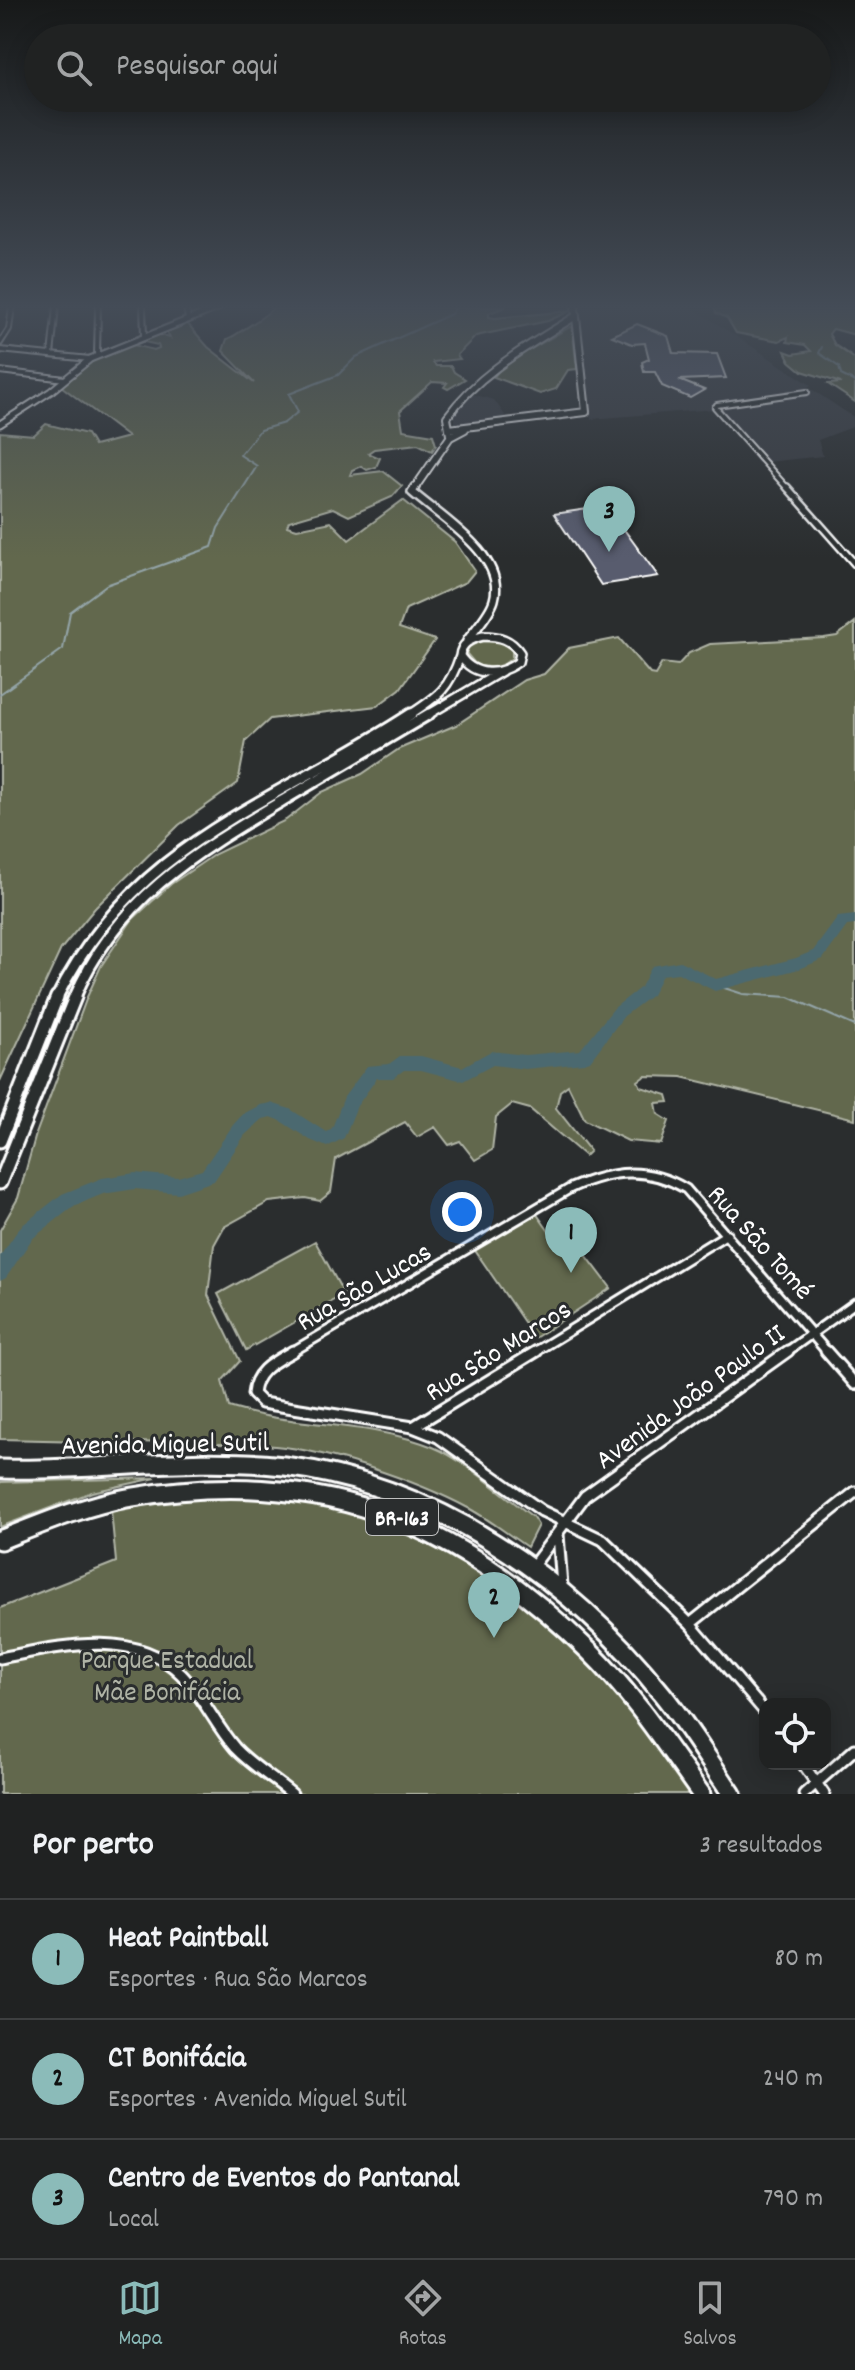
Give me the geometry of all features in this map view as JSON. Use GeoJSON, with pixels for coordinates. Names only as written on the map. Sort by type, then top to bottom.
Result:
{"type":"FeatureCollection","features":[{"type":"Feature","properties":{"kind":"highway","name":"Avenida Miguel Sutil"},"geometry":{"type":"LineString","coordinates":[[0,1469],[240,1463],[326,1473],[367,1484],[448,1517],[562,1590],[653,1682],[732,1794]]}},
{"type":"Feature","properties":{"kind":"highway","name":"Avenida Miguel Sutil"},"geometry":{"type":"LineString","coordinates":[[0,1540],[100,1504],[187,1488],[278,1489],[346,1500],[397,1515],[474,1556],[529,1595],[576,1636],[658,1728],[701,1794]]}},
{"type":"Feature","properties":{"kind":"main road"},"geometry":{"type":"LineString","coordinates":[[0,1141],[67,980],[96,932],[124,898],[187,845],[437,697],[452,681],[467,641],[498,590],[491,566],[464,536],[412,492],[450,433],[448,413],[471,391]]}},
{"type":"Feature","properties":{"kind":"main road"},"geometry":{"type":"LineString","coordinates":[[450,433],[586,412],[584,391]]}},
{"type":"Feature","properties":{"kind":"main road"},"geometry":{"type":"LineString","coordinates":[[485,615],[491,636]]}},
{"type":"Feature","properties":{"kind":"main road"},"geometry":{"type":"LineString","coordinates":[[0,1183],[79,988],[106,941],[140,898],[196,852],[518,662],[519,650],[507,639],[491,636],[467,641]]}},
{"type":"Feature","properties":{"kind":"main road"},"geometry":{"type":"LineString","coordinates":[[460,656],[475,670],[502,671]]}},
{"type":"Feature","properties":{"kind":"street"},"geometry":{"type":"LineString","coordinates":[[0,424],[48,391]]}},
{"type":"Feature","properties":{"kind":"street"},"geometry":{"type":"LineString","coordinates":[[807,392],[716,406],[855,564]]}},
{"type":"Feature","properties":{"kind":"street","name":"Rua São Lucas"},"geometry":{"type":"LineString","coordinates":[[413,1427],[262,1403],[252,1388],[264,1368],[571,1188],[615,1171],[659,1174]]}},
{"type":"Feature","properties":{"kind":"street","name":"Rua São Tomé"},"geometry":{"type":"LineString","coordinates":[[659,1174],[686,1189],[814,1333],[855,1384]]}},
{"type":"Feature","properties":{"kind":"street","name":"Rua São Marcos"},"geometry":{"type":"LineString","coordinates":[[413,1427],[727,1234]]}},
{"type":"Feature","properties":{"kind":"street","name":"Avenida João Paulo II"},"geometry":{"type":"LineString","coordinates":[[532,1568],[585,1496],[855,1303]]}},
{"type":"Feature","properties":{"kind":"street"},"geometry":{"type":"LineString","coordinates":[[413,1427],[438,1437],[542,1511],[567,1520],[603,1540],[690,1624],[759,1705]]}},
{"type":"Feature","properties":{"kind":"street"},"geometry":{"type":"LineString","coordinates":[[690,1624],[855,1492]]}},
{"type":"Feature","properties":{"kind":"street"},"geometry":{"type":"LineString","coordinates":[[558,1534],[562,1590]]}},
{"type":"Feature","properties":{"kind":"street"},"geometry":{"type":"LineString","coordinates":[[0,1658],[68,1647],[116,1646],[143,1651],[179,1672],[243,1756],[292,1794]]}},
{"type":"Feature","properties":{"kind":"street"},"geometry":{"type":"LineString","coordinates":[[804,1794],[855,1749]]}},
{"type":"Feature","properties":{"kind":"street"},"geometry":{"type":"LineString","coordinates":[[807,1770],[824,1794]]}},
{"type":"Feature","properties":{"kind":"shaded area"},"geometry":{"type":"Polygon","coordinates":[[[588,391],[814,391],[855,418],[855,426],[818,440],[823,456],[758,463],[715,409],[591,419],[588,391]]]}},
{"type":"Feature","properties":{"kind":"shaded area"},"geometry":{"type":"Polygon","coordinates":[[[472,394],[494,400],[509,421],[455,426],[455,412],[472,394]]]}},
{"type":"Feature","properties":{"kind":"green space"},"geometry":{"type":"Polygon","coordinates":[[[67,391],[422,391],[400,411],[403,430],[433,435],[436,445],[432,451],[418,444],[374,449],[368,453],[380,458],[376,467],[367,470],[361,466],[352,470],[350,475],[383,471],[402,486],[392,497],[349,516],[333,508],[289,521],[287,526],[297,529],[331,522],[349,540],[403,500],[455,542],[475,571],[466,582],[406,609],[399,628],[435,640],[400,689],[377,706],[270,719],[246,741],[238,783],[179,825],[95,908],[61,949],[0,1081],[0,432],[34,435],[46,424],[87,434],[94,446],[128,437],[67,391]]]}},
{"type":"Feature","properties":{"kind":"green space"},"geometry":{"type":"Polygon","coordinates":[[[838,391],[855,391],[855,402],[838,391]]]}},
{"type":"Feature","properties":{"kind":"green space"},"geometry":{"type":"Polygon","coordinates":[[[855,622],[855,1119],[682,1077],[645,1076],[638,1081],[641,1087],[667,1095],[669,1102],[656,1103],[658,1114],[669,1121],[661,1144],[628,1141],[585,1120],[568,1085],[560,1091],[556,1108],[590,1151],[585,1156],[530,1109],[512,1104],[496,1117],[492,1150],[475,1160],[460,1141],[449,1145],[435,1127],[417,1137],[405,1122],[336,1159],[331,1192],[320,1201],[305,1198],[269,1202],[224,1227],[214,1245],[208,1295],[240,1361],[222,1381],[229,1407],[254,1414],[358,1428],[433,1447],[471,1469],[533,1517],[538,1525],[527,1547],[449,1498],[369,1467],[312,1452],[262,1445],[0,1439],[0,1230],[18,1198],[36,1134],[87,997],[101,966],[132,920],[171,884],[215,854],[286,820],[322,792],[362,774],[399,749],[456,725],[524,680],[544,674],[569,648],[619,638],[650,674],[655,675],[662,663],[678,665],[689,653],[710,644],[824,638],[837,636],[855,622]]]}},
{"type":"Feature","properties":{"kind":"green space"},"geometry":{"type":"Polygon","coordinates":[[[480,641],[500,642],[512,650],[512,658],[499,668],[477,666],[466,653],[469,647],[480,641]]]}},
{"type":"Feature","properties":{"kind":"green space"},"geometry":{"type":"Polygon","coordinates":[[[536,1213],[560,1247],[574,1239],[611,1288],[535,1338],[474,1249],[536,1213]]]}},
{"type":"Feature","properties":{"kind":"green space"},"geometry":{"type":"Polygon","coordinates":[[[315,1241],[344,1294],[246,1350],[218,1294],[315,1241]]]}},
{"type":"Feature","properties":{"kind":"green space"},"geometry":{"type":"Polygon","coordinates":[[[156,1478],[92,1492],[0,1527],[0,1482],[156,1478]]]}},
{"type":"Feature","properties":{"kind":"green space","name":"Parque Estadual Mãe Bonifácia"},"geometry":{"type":"Polygon","coordinates":[[[185,1496],[261,1496],[316,1501],[396,1524],[511,1589],[579,1646],[647,1722],[694,1794],[0,1794],[0,1608],[116,1562],[111,1510],[185,1496]]]}},
{"type":"Feature","properties":{"kind":"building"},"geometry":{"type":"Polygon","coordinates":[[[673,391],[703,391],[690,398],[673,391]]]}},
{"type":"Feature","properties":{"kind":"building"},"geometry":{"type":"Polygon","coordinates":[[[607,506],[658,576],[601,585],[554,514],[607,506]]]}},
{"type":"Feature","properties":{"kind":"waterway"},"geometry":{"type":"LineString","coordinates":[[0,694],[63,649],[70,612],[106,585],[212,547],[218,528],[257,466],[240,455],[260,430],[284,423],[298,412],[289,394],[297,391]]}},
{"type":"Feature","properties":{"kind":"waterway"},"geometry":{"type":"LineString","coordinates":[[0,1272],[26,1233],[68,1200],[102,1186],[135,1181],[178,1185],[208,1176],[239,1130],[260,1112],[271,1110],[284,1114],[327,1140],[338,1133],[350,1102],[373,1071],[393,1071],[400,1063],[421,1063],[463,1074],[491,1058],[525,1062],[584,1056],[619,1012],[647,991],[657,970],[680,967],[715,985],[818,955],[843,921],[855,920]]}},
{"type":"Feature","properties":{"kind":"waterway"},"geometry":{"type":"LineString","coordinates":[[715,985],[743,994],[789,997],[855,1026]]}},
{"type":"Feature","properties":{"kind":"place","name":"Centro de Eventos do Pantanal"},"geometry":{"type":"Point","coordinates":[609,552]}},
{"type":"Feature","properties":{"kind":"place","name":"Heat Paintball"},"geometry":{"type":"Point","coordinates":[571,1273]}},
{"type":"Feature","properties":{"kind":"place","name":"CT Bonifácia"},"geometry":{"type":"Point","coordinates":[494,1638]}}]}
